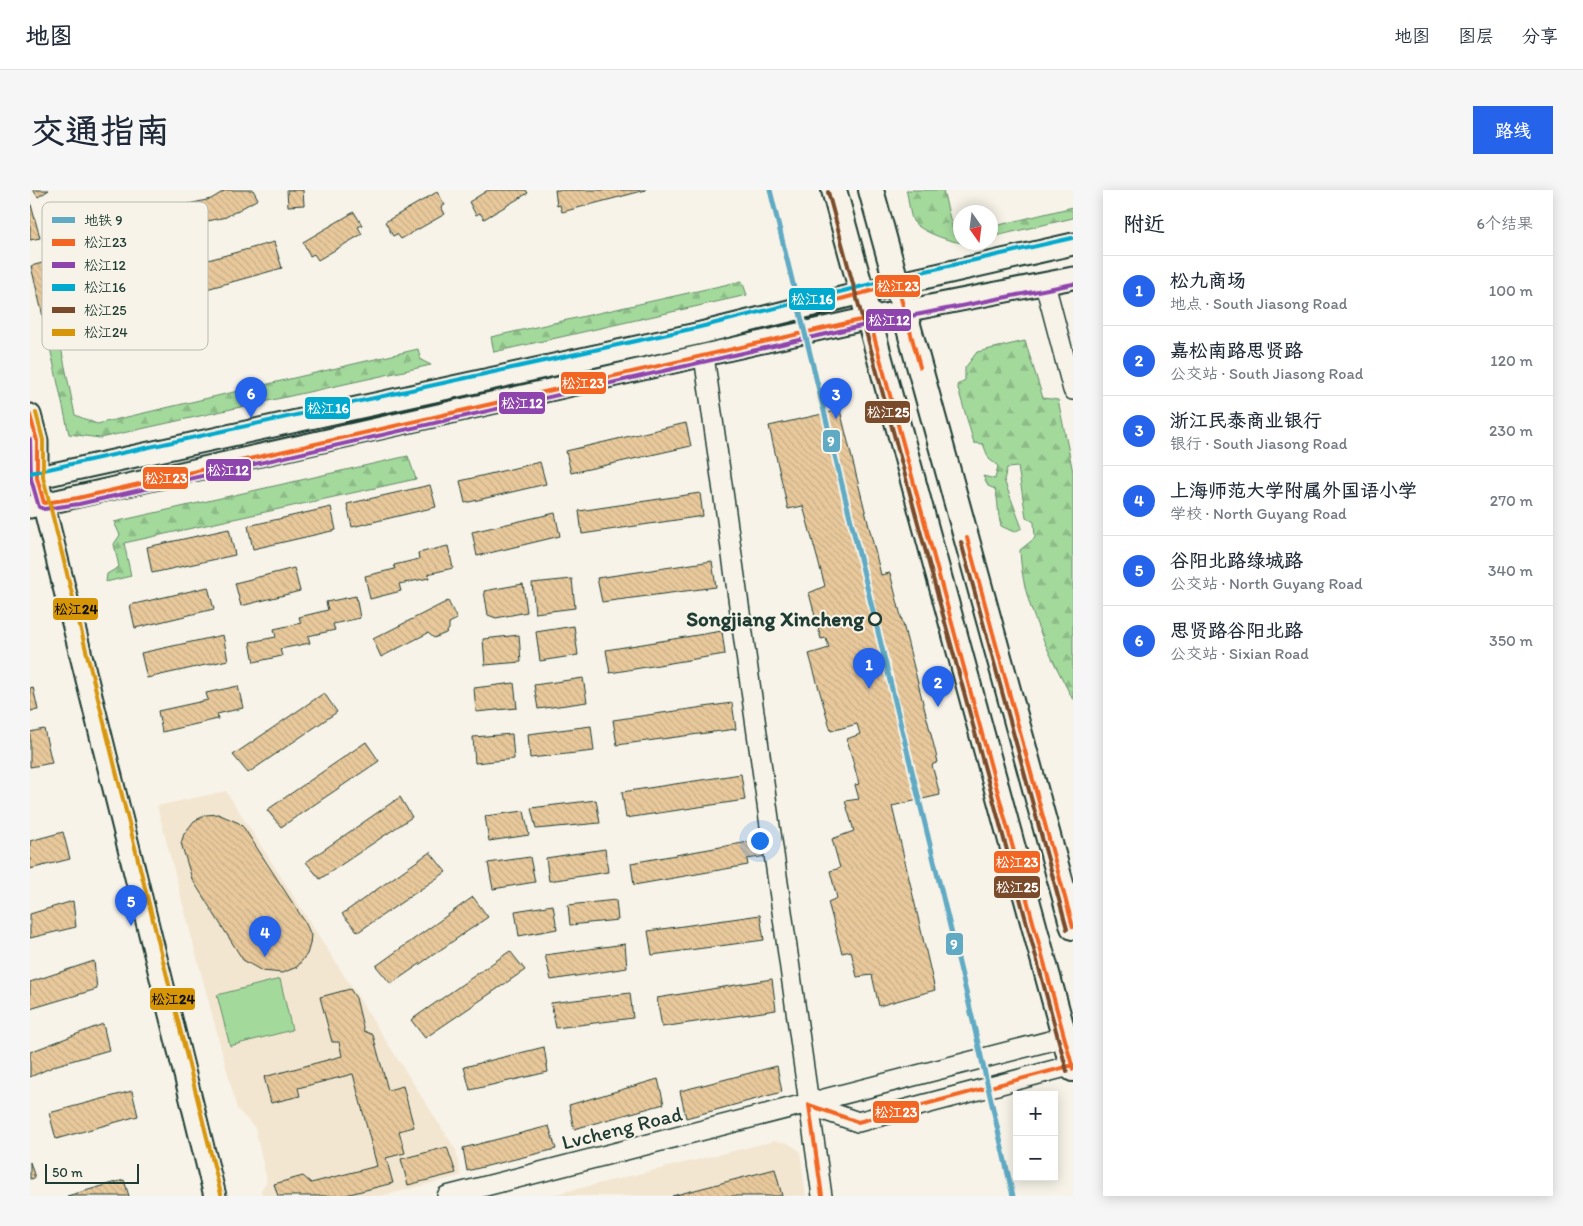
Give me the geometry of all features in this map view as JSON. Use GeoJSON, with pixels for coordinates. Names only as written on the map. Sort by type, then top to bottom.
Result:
{"type":"FeatureCollection","features":[{"type":"Feature","properties":{"kind":"main road"},"geometry":{"type":"LineString","coordinates":[[834,190],[1068,1036],[1073,1066]]}},
{"type":"Feature","properties":{"kind":"main road"},"geometry":{"type":"LineString","coordinates":[[871,190],[1073,927]]}},
{"type":"Feature","properties":{"kind":"main road"},"geometry":{"type":"LineString","coordinates":[[32,475],[701,333],[897,284],[1073,244]]}},
{"type":"Feature","properties":{"kind":"main road"},"geometry":{"type":"LineString","coordinates":[[37,505],[78,498],[904,310],[1073,278]]}},
{"type":"Feature","properties":{"kind":"main road"},"geometry":{"type":"LineString","coordinates":[[30,415],[37,441],[32,475],[37,505],[215,1196]]}},
{"type":"Feature","properties":{"kind":"street"},"geometry":{"type":"LineString","coordinates":[[1045,284],[1073,390]]}},
{"type":"Feature","properties":{"kind":"street"},"geometry":{"type":"LineString","coordinates":[[704,356],[822,1196]]}},
{"type":"Feature","properties":{"kind":"street","name":"Lvcheng Road"},"geometry":{"type":"LineString","coordinates":[[447,1196],[1068,1036]]}},
{"type":"Feature","properties":{"kind":"street"},"geometry":{"type":"LineString","coordinates":[[809,1104],[858,1122],[1073,1066]]}},
{"type":"Feature","properties":{"kind":"shaded area"},"geometry":{"type":"Polygon","coordinates":[[[226,791],[456,1150],[461,1176],[381,1196],[262,1196],[261,1190],[267,1181],[255,1128],[237,1109],[157,806],[226,791]]]}},
{"type":"Feature","properties":{"kind":"shaded area"},"geometry":{"type":"Polygon","coordinates":[[[774,1141],[788,1143],[800,1151],[806,1196],[548,1196],[774,1141]]]}},
{"type":"Feature","properties":{"kind":"green space"},"geometry":{"type":"Polygon","coordinates":[[[906,190],[943,190],[953,231],[953,241],[939,237],[923,229],[912,218],[906,190]]]}},
{"type":"Feature","properties":{"kind":"green space"},"geometry":{"type":"Polygon","coordinates":[[[1073,207],[1073,218],[998,235],[998,225],[1073,207]]]}},
{"type":"Feature","properties":{"kind":"green space"},"geometry":{"type":"Polygon","coordinates":[[[742,281],[747,295],[494,352],[491,337],[742,281]]]}},
{"type":"Feature","properties":{"kind":"green space"},"geometry":{"type":"Polygon","coordinates":[[[1025,341],[1043,398],[1058,400],[1073,472],[1073,700],[1038,628],[1026,590],[1020,550],[1035,538],[1034,522],[1026,517],[1018,467],[1007,468],[1004,480],[1022,528],[1014,532],[1001,526],[995,489],[988,486],[983,476],[995,479],[998,466],[989,459],[983,444],[974,443],[957,385],[965,380],[965,368],[977,352],[1025,341]]]}},
{"type":"Feature","properties":{"kind":"green space"},"geometry":{"type":"Polygon","coordinates":[[[418,349],[421,360],[431,365],[100,438],[69,434],[51,350],[62,350],[75,415],[97,424],[418,349]]]}},
{"type":"Feature","properties":{"kind":"green space"},"geometry":{"type":"Polygon","coordinates":[[[408,456],[416,479],[124,543],[131,576],[106,582],[107,574],[119,567],[114,544],[120,535],[114,522],[408,456]]]}},
{"type":"Feature","properties":{"kind":"green space"},"geometry":{"type":"Polygon","coordinates":[[[280,979],[292,1030],[230,1046],[217,995],[280,979]]]}},
{"type":"Feature","properties":{"kind":"building"},"geometry":{"type":"Polygon","coordinates":[[[33,190],[49,190],[38,197],[33,190]]]}},
{"type":"Feature","properties":{"kind":"building"},"geometry":{"type":"Polygon","coordinates":[[[226,190],[253,190],[258,199],[226,217],[208,221],[208,202],[198,202],[211,199],[226,190]]]}},
{"type":"Feature","properties":{"kind":"building"},"geometry":{"type":"Polygon","coordinates":[[[287,190],[303,190],[304,205],[288,206],[287,190]]]}},
{"type":"Feature","properties":{"kind":"building"},"geometry":{"type":"Polygon","coordinates":[[[488,190],[526,190],[528,193],[484,219],[480,213],[476,215],[469,202],[488,190]]]}},
{"type":"Feature","properties":{"kind":"building"},"geometry":{"type":"Polygon","coordinates":[[[555,190],[646,190],[562,212],[560,205],[557,206],[555,190]]]}},
{"type":"Feature","properties":{"kind":"building"},"geometry":{"type":"Polygon","coordinates":[[[437,192],[445,205],[441,207],[445,214],[401,239],[397,234],[393,236],[385,222],[437,192]]]}},
{"type":"Feature","properties":{"kind":"building"},"geometry":{"type":"Polygon","coordinates":[[[30,201],[40,238],[30,240],[30,201]]]}},
{"type":"Feature","properties":{"kind":"building"},"geometry":{"type":"Polygon","coordinates":[[[354,212],[362,225],[358,227],[362,234],[318,260],[314,254],[310,256],[303,242],[354,212]]]}},
{"type":"Feature","properties":{"kind":"building"},"geometry":{"type":"Polygon","coordinates":[[[274,242],[282,268],[208,289],[208,260],[274,242]]]}},
{"type":"Feature","properties":{"kind":"building"},"geometry":{"type":"Polygon","coordinates":[[[42,263],[42,312],[31,266],[42,263]]]}},
{"type":"Feature","properties":{"kind":"building"},"geometry":{"type":"Polygon","coordinates":[[[840,410],[881,575],[890,573],[938,762],[932,765],[940,795],[892,806],[935,990],[879,1006],[872,975],[857,977],[851,951],[842,953],[828,902],[837,898],[830,871],[840,868],[832,839],[854,831],[845,801],[859,799],[855,785],[859,784],[847,739],[860,734],[857,724],[831,731],[809,654],[829,648],[826,638],[821,639],[809,593],[825,586],[803,506],[788,509],[769,426],[840,410]]]}},
{"type":"Feature","properties":{"kind":"building"},"geometry":{"type":"Polygon","coordinates":[[[686,423],[691,446],[571,473],[566,451],[686,423]]]}},
{"type":"Feature","properties":{"kind":"building"},"geometry":{"type":"Polygon","coordinates":[[[540,462],[546,484],[465,503],[460,481],[540,462]]]}},
{"type":"Feature","properties":{"kind":"building"},"geometry":{"type":"Polygon","coordinates":[[[430,485],[436,507],[352,527],[347,504],[430,485]]]}},
{"type":"Feature","properties":{"kind":"building"},"geometry":{"type":"Polygon","coordinates":[[[700,493],[703,516],[582,534],[579,511],[700,493]]]}},
{"type":"Feature","properties":{"kind":"building"},"geometry":{"type":"Polygon","coordinates":[[[331,507],[336,530],[253,549],[248,526],[331,507]]]}},
{"type":"Feature","properties":{"kind":"building"},"geometry":{"type":"Polygon","coordinates":[[[555,513],[560,536],[477,556],[472,532],[555,513]]]}},
{"type":"Feature","properties":{"kind":"building"},"geometry":{"type":"Polygon","coordinates":[[[229,529],[235,555],[152,573],[147,547],[229,529]]]}},
{"type":"Feature","properties":{"kind":"building"},"geometry":{"type":"Polygon","coordinates":[[[448,546],[453,568],[428,574],[429,578],[399,584],[401,591],[370,599],[365,576],[395,569],[394,565],[419,559],[418,553],[448,546]]]}},
{"type":"Feature","properties":{"kind":"building"},"geometry":{"type":"Polygon","coordinates":[[[712,561],[716,587],[602,602],[597,578],[712,561]]]}},
{"type":"Feature","properties":{"kind":"building"},"geometry":{"type":"Polygon","coordinates":[[[294,568],[300,591],[241,606],[235,583],[294,568]]]}},
{"type":"Feature","properties":{"kind":"building"},"geometry":{"type":"Polygon","coordinates":[[[572,579],[575,608],[535,613],[532,583],[572,579]]]}},
{"type":"Feature","properties":{"kind":"building"},"geometry":{"type":"Polygon","coordinates":[[[523,584],[527,612],[496,618],[488,615],[484,591],[523,584]]]}},
{"type":"Feature","properties":{"kind":"building"},"geometry":{"type":"Polygon","coordinates":[[[208,587],[214,609],[135,628],[130,605],[208,587]]]}},
{"type":"Feature","properties":{"kind":"building"},"geometry":{"type":"Polygon","coordinates":[[[356,596],[360,618],[333,624],[335,630],[308,636],[310,643],[280,649],[282,656],[254,662],[250,642],[276,637],[274,629],[301,623],[299,617],[328,610],[326,602],[356,596]]]}},
{"type":"Feature","properties":{"kind":"building"},"geometry":{"type":"Polygon","coordinates":[[[448,601],[457,619],[449,623],[449,629],[446,633],[434,638],[428,633],[381,657],[373,639],[448,601]]]}},
{"type":"Feature","properties":{"kind":"building"},"geometry":{"type":"Polygon","coordinates":[[[574,626],[578,655],[540,661],[536,632],[574,626]]]}},
{"type":"Feature","properties":{"kind":"building"},"geometry":{"type":"Polygon","coordinates":[[[722,631],[725,654],[610,673],[606,650],[722,631]]]}},
{"type":"Feature","properties":{"kind":"building"},"geometry":{"type":"Polygon","coordinates":[[[223,635],[228,660],[147,678],[141,653],[223,635]]]}},
{"type":"Feature","properties":{"kind":"building"},"geometry":{"type":"Polygon","coordinates":[[[519,635],[521,662],[485,665],[483,639],[519,635]]]}},
{"type":"Feature","properties":{"kind":"building"},"geometry":{"type":"Polygon","coordinates":[[[583,678],[587,702],[538,709],[534,685],[583,678]]]}},
{"type":"Feature","properties":{"kind":"building"},"geometry":{"type":"Polygon","coordinates":[[[514,683],[517,708],[476,712],[474,688],[514,683]]]}},
{"type":"Feature","properties":{"kind":"building"},"geometry":{"type":"Polygon","coordinates":[[[238,686],[243,708],[217,714],[218,719],[162,732],[158,711],[208,700],[206,693],[238,686]]]}},
{"type":"Feature","properties":{"kind":"building"},"geometry":{"type":"Polygon","coordinates":[[[33,687],[38,710],[30,711],[30,688],[33,687]]]}},
{"type":"Feature","properties":{"kind":"building"},"geometry":{"type":"Polygon","coordinates":[[[324,693],[337,712],[248,773],[233,755],[324,693]]]}},
{"type":"Feature","properties":{"kind":"building"},"geometry":{"type":"Polygon","coordinates":[[[732,703],[736,729],[617,745],[613,720],[732,703]]]}},
{"type":"Feature","properties":{"kind":"building"},"geometry":{"type":"Polygon","coordinates":[[[591,726],[594,751],[530,758],[528,734],[591,726]]]}},
{"type":"Feature","properties":{"kind":"building"},"geometry":{"type":"Polygon","coordinates":[[[44,729],[52,763],[30,767],[30,732],[44,729]]]}},
{"type":"Feature","properties":{"kind":"building"},"geometry":{"type":"Polygon","coordinates":[[[512,734],[514,759],[475,763],[473,737],[512,734]]]}},
{"type":"Feature","properties":{"kind":"building"},"geometry":{"type":"Polygon","coordinates":[[[366,742],[379,761],[281,827],[267,810],[366,742]]]}},
{"type":"Feature","properties":{"kind":"building"},"geometry":{"type":"Polygon","coordinates":[[[741,774],[745,800],[626,818],[622,792],[741,774]]]}},
{"type":"Feature","properties":{"kind":"building"},"geometry":{"type":"Polygon","coordinates":[[[400,797],[412,817],[320,879],[306,862],[400,797]]]}},
{"type":"Feature","properties":{"kind":"building"},"geometry":{"type":"Polygon","coordinates":[[[596,800],[600,823],[536,829],[531,808],[596,800]]]}},
{"type":"Feature","properties":{"kind":"building"},"geometry":{"type":"Polygon","coordinates":[[[524,811],[529,835],[489,841],[485,816],[524,811]]]}},
{"type":"Feature","properties":{"kind":"building"},"geometry":{"type":"Polygon","coordinates":[[[218,814],[239,823],[244,828],[305,922],[311,935],[310,944],[307,954],[297,967],[282,973],[262,971],[243,960],[192,879],[181,843],[184,834],[194,821],[206,815],[218,814]]]}},
{"type":"Feature","properties":{"kind":"building"},"geometry":{"type":"Polygon","coordinates":[[[63,832],[70,859],[30,869],[30,841],[63,832]]]}},
{"type":"Feature","properties":{"kind":"building"},"geometry":{"type":"Polygon","coordinates":[[[765,839],[767,856],[747,859],[748,865],[634,885],[631,863],[765,839]]]}},
{"type":"Feature","properties":{"kind":"building"},"geometry":{"type":"Polygon","coordinates":[[[605,849],[608,872],[549,881],[546,858],[605,849]]]}},
{"type":"Feature","properties":{"kind":"building"},"geometry":{"type":"Polygon","coordinates":[[[430,852],[446,872],[358,932],[342,914],[430,852]]]}},
{"type":"Feature","properties":{"kind":"building"},"geometry":{"type":"Polygon","coordinates":[[[530,857],[535,882],[493,889],[488,863],[530,857]]]}},
{"type":"Feature","properties":{"kind":"building"},"geometry":{"type":"Polygon","coordinates":[[[473,897],[488,917],[391,984],[376,966],[473,897]]]}},
{"type":"Feature","properties":{"kind":"building"},"geometry":{"type":"Polygon","coordinates":[[[616,900],[618,920],[570,925],[568,905],[616,900]]]}},
{"type":"Feature","properties":{"kind":"building"},"geometry":{"type":"Polygon","coordinates":[[[73,901],[76,927],[30,938],[30,914],[73,901]]]}},
{"type":"Feature","properties":{"kind":"building"},"geometry":{"type":"Polygon","coordinates":[[[553,905],[557,929],[519,936],[515,911],[553,905]]]}},
{"type":"Feature","properties":{"kind":"building"},"geometry":{"type":"Polygon","coordinates":[[[760,915],[764,940],[652,955],[648,931],[760,915]]]}},
{"type":"Feature","properties":{"kind":"building"},"geometry":{"type":"Polygon","coordinates":[[[625,944],[627,968],[551,980],[545,955],[625,944]]]}},
{"type":"Feature","properties":{"kind":"building"},"geometry":{"type":"Polygon","coordinates":[[[510,951],[525,970],[425,1038],[411,1020],[510,951]]]}},
{"type":"Feature","properties":{"kind":"building"},"geometry":{"type":"Polygon","coordinates":[[[94,961],[97,989],[30,1009],[30,982],[94,961]]]}},
{"type":"Feature","properties":{"kind":"building"},"geometry":{"type":"Polygon","coordinates":[[[772,979],[776,1010],[662,1027],[657,998],[772,979]]]}},
{"type":"Feature","properties":{"kind":"building"},"geometry":{"type":"Polygon","coordinates":[[[350,989],[356,998],[364,1031],[373,1035],[388,1090],[403,1086],[414,1127],[399,1131],[405,1153],[386,1158],[393,1183],[342,1196],[278,1196],[274,1184],[303,1176],[311,1183],[377,1166],[353,1074],[298,1088],[300,1096],[271,1103],[264,1077],[342,1056],[339,1042],[332,1042],[320,997],[350,989]]]}},
{"type":"Feature","properties":{"kind":"building"},"geometry":{"type":"Polygon","coordinates":[[[630,993],[633,1018],[556,1028],[551,1003],[630,993]]]}},
{"type":"Feature","properties":{"kind":"building"},"geometry":{"type":"Polygon","coordinates":[[[103,1024],[109,1050],[57,1065],[30,1077],[30,1052],[103,1024]]]}},
{"type":"Feature","properties":{"kind":"building"},"geometry":{"type":"Polygon","coordinates":[[[544,1047],[548,1072],[470,1090],[464,1067],[544,1047]]]}},
{"type":"Feature","properties":{"kind":"building"},"geometry":{"type":"Polygon","coordinates":[[[777,1066],[782,1092],[686,1118],[680,1091],[777,1066]]]}},
{"type":"Feature","properties":{"kind":"building"},"geometry":{"type":"Polygon","coordinates":[[[658,1079],[664,1104],[574,1129],[569,1105],[658,1079]]]}},
{"type":"Feature","properties":{"kind":"building"},"geometry":{"type":"Polygon","coordinates":[[[132,1091],[138,1116],[56,1139],[49,1113],[132,1091]]]}},
{"type":"Feature","properties":{"kind":"building"},"geometry":{"type":"Polygon","coordinates":[[[549,1126],[556,1149],[467,1171],[463,1148],[549,1126]]]}},
{"type":"Feature","properties":{"kind":"building"},"geometry":{"type":"Polygon","coordinates":[[[447,1147],[456,1173],[408,1185],[401,1159],[447,1147]]]}},
{"type":"Feature","properties":{"kind":"building"},"geometry":{"type":"Polygon","coordinates":[[[30,1162],[35,1178],[30,1179],[30,1162]]]}},
{"type":"Feature","properties":{"kind":"building"},"geometry":{"type":"Polygon","coordinates":[[[775,1169],[782,1196],[672,1196],[775,1169]]]}},
{"type":"Feature","properties":{"kind":"building"},"geometry":{"type":"Polygon","coordinates":[[[124,1180],[129,1196],[67,1196],[124,1180]]]}},
{"type":"Feature","properties":{"kind":"metro line","name":"9"},"geometry":{"type":"LineString","coordinates":[[770,190],[969,1004],[1013,1196]]}},
{"type":"Feature","properties":{"kind":"transit line","name":"松江25"},"geometry":{"type":"LineString","coordinates":[[828,192],[1067,1071]]}},
{"type":"Feature","properties":{"kind":"transit line","name":"松江16"},"geometry":{"type":"LineString","coordinates":[[30,473],[700,327],[895,278],[1072,238]]}},
{"type":"Feature","properties":{"kind":"transit line","name":"松江23"},"geometry":{"type":"LineString","coordinates":[[818,305],[897,284],[920,367]]}},
{"type":"Feature","properties":{"kind":"transit line","name":"松江12"},"geometry":{"type":"LineString","coordinates":[[30,439],[31,479],[39,507],[44,509],[79,504],[870,324],[1073,284]]}},
{"type":"Feature","properties":{"kind":"transit line","name":"松江23"},"geometry":{"type":"LineString","coordinates":[[30,415],[37,441],[37,478],[44,503],[78,498],[869,318],[1073,1069]]}},
{"type":"Feature","properties":{"kind":"transit line","name":"松江24"},"geometry":{"type":"LineString","coordinates":[[36,413],[43,440],[43,477],[221,1194]]}},
{"type":"Feature","properties":{"kind":"transit line","name":"松江23"},"geometry":{"type":"LineString","coordinates":[[967,538],[1073,927]]}},
{"type":"Feature","properties":{"kind":"transit line","name":"松江25"},"geometry":{"type":"LineString","coordinates":[[961,542],[1067,929]]}},
{"type":"Feature","properties":{"kind":"transit line","name":"松江23"},"geometry":{"type":"LineString","coordinates":[[822,1196],[809,1105],[858,1122],[1073,1065]]}},
{"type":"Feature","properties":{"kind":"place","name":"思贤路谷阳北路"},"geometry":{"type":"Point","coordinates":[251,418]}},
{"type":"Feature","properties":{"kind":"place","name":"浙江民泰商业银行"},"geometry":{"type":"Point","coordinates":[836,419]}},
{"type":"Feature","properties":{"kind":"place","name":"Songjiang Xincheng"},"geometry":{"type":"Point","coordinates":[875,619]}},
{"type":"Feature","properties":{"kind":"place","name":"松九商场"},"geometry":{"type":"Point","coordinates":[869,689]}},
{"type":"Feature","properties":{"kind":"place","name":"嘉松南路思贤路"},"geometry":{"type":"Point","coordinates":[938,707]}},
{"type":"Feature","properties":{"kind":"place","name":"谷阳北路绿城路"},"geometry":{"type":"Point","coordinates":[131,926]}},
{"type":"Feature","properties":{"kind":"place","name":"上海师范大学附属外国语小学"},"geometry":{"type":"Point","coordinates":[265,957]}}]}
